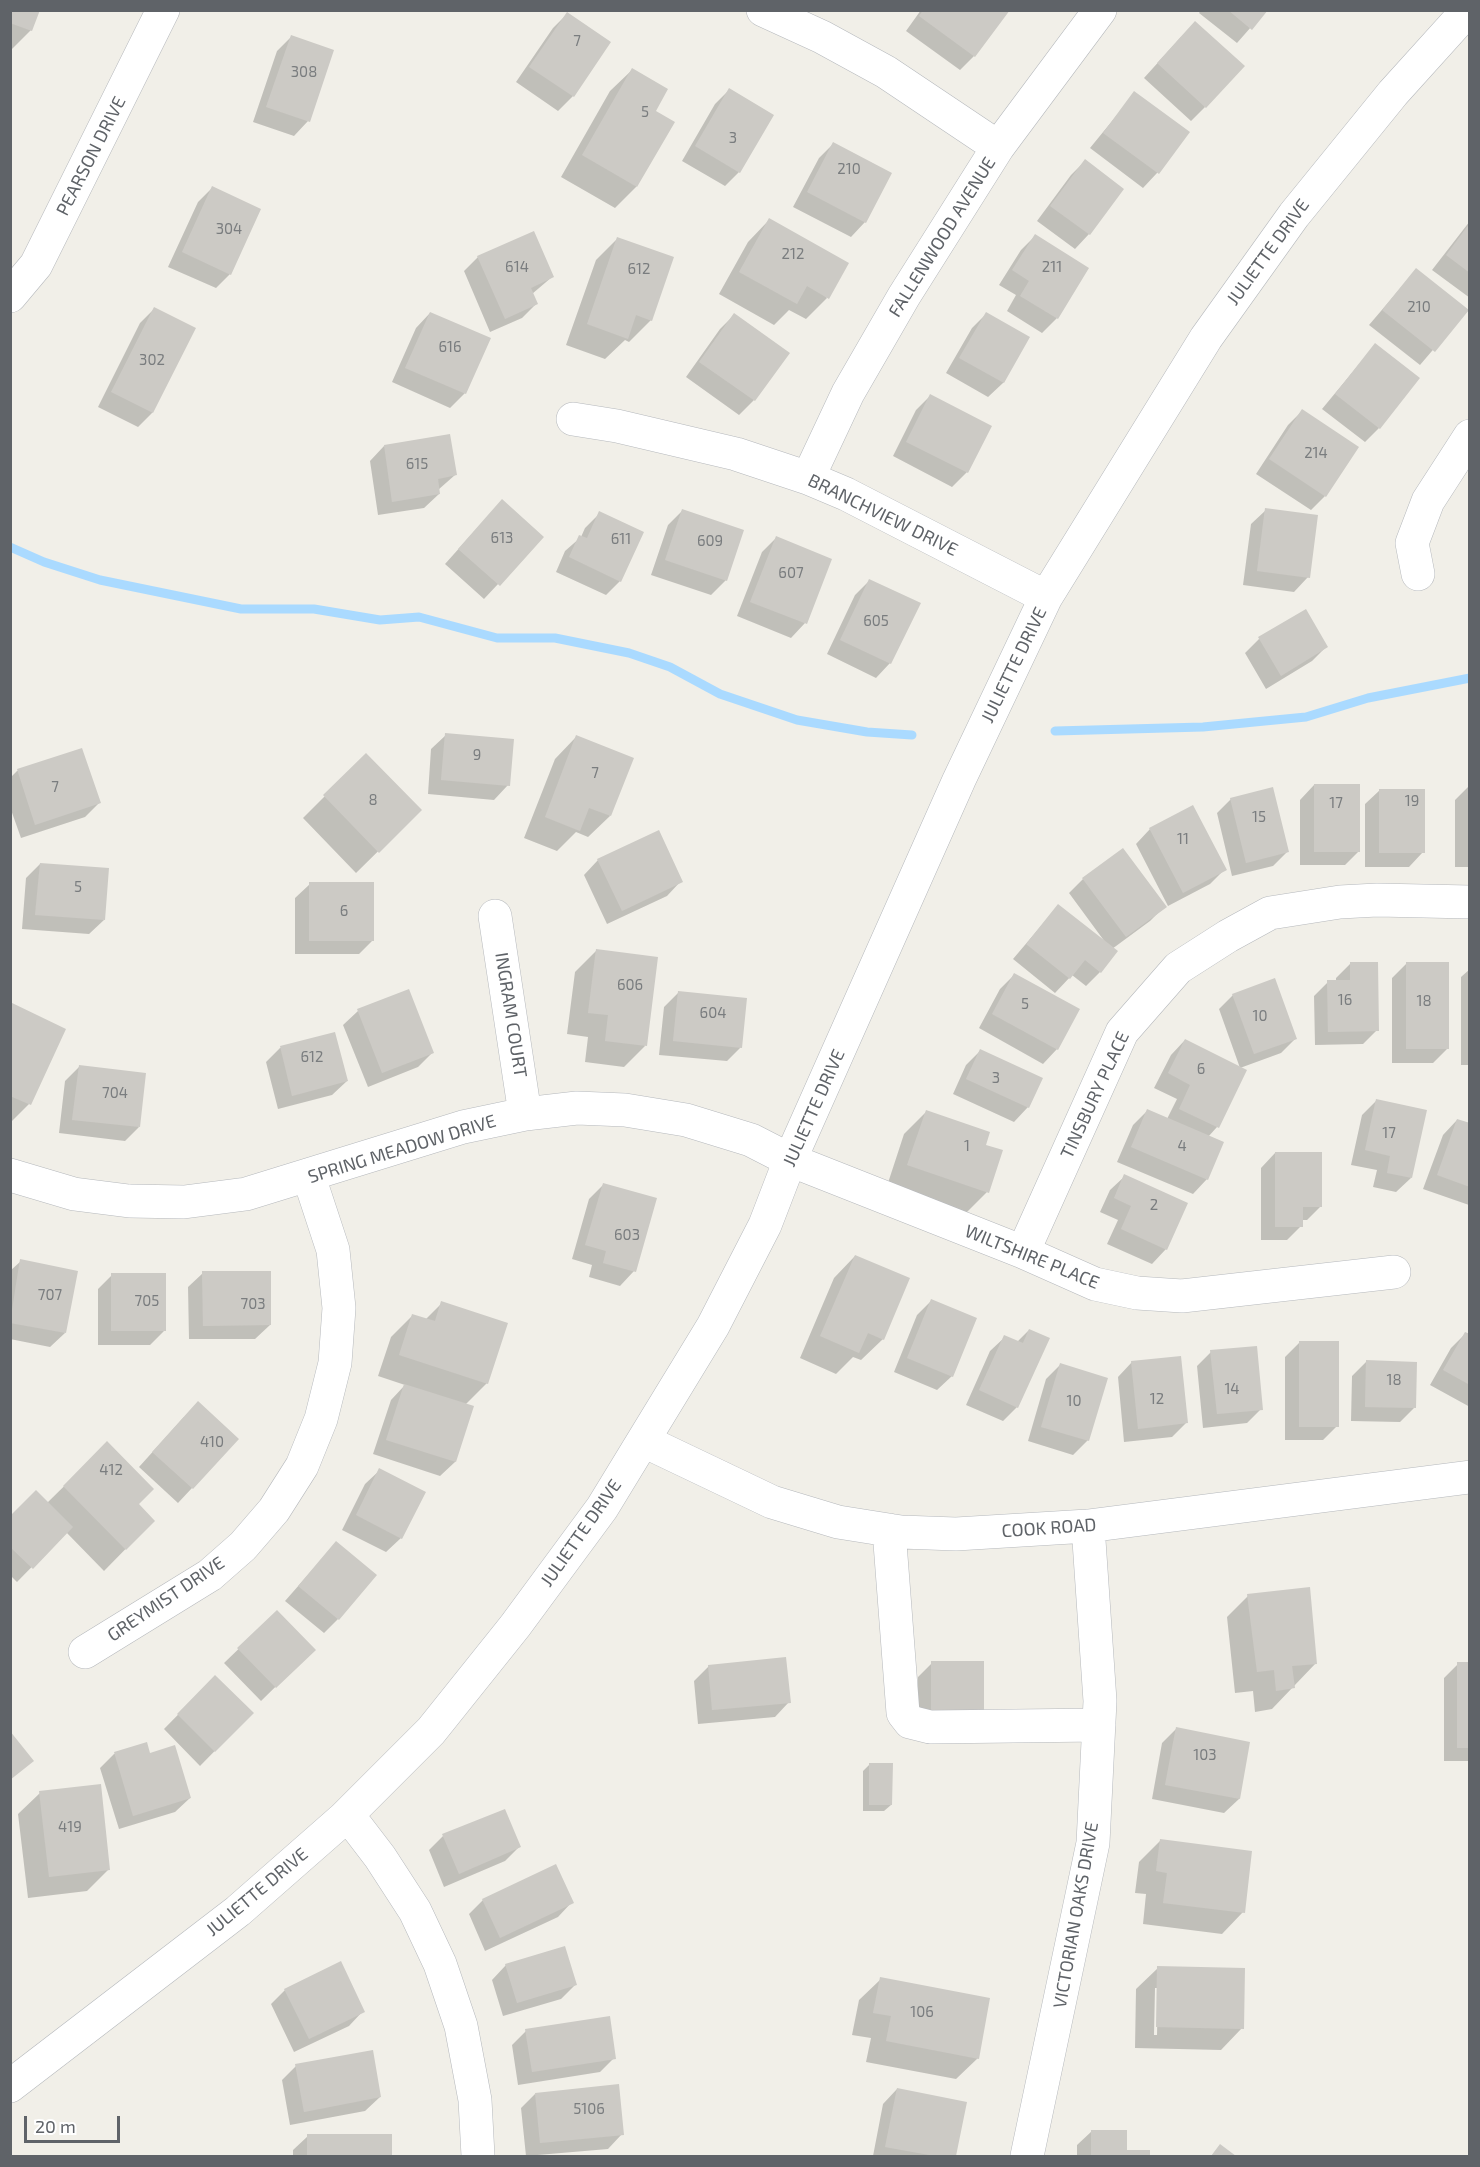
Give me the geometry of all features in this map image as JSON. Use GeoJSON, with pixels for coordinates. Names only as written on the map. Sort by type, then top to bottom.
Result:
{"type":"FeatureCollection","features":[{"type":"Feature","properties":{"kind":"street","name":"PEARSON DRIVE"},"geometry":{"type":"LineString","coordinates":[[10,296],[36,264],[163,10]]}},
{"type":"Feature","properties":{"kind":"street"},"geometry":{"type":"LineString","coordinates":[[763,10],[822,37],[886,72],[998,147]]}},
{"type":"Feature","properties":{"kind":"street","name":"FALLENWOOD AVENUE"},"geometry":{"type":"LineString","coordinates":[[808,478],[860,374],[904,296],[998,147],[1100,10]]}},
{"type":"Feature","properties":{"kind":"street","name":"JULIETTE DRIVE"},"geometry":{"type":"LineString","coordinates":[[10,2086],[238,1911],[344,1818],[431,1731],[515,1626],[602,1508],[713,1326],[765,1224],[789,1161],[964,770],[1046,597],[1125,464],[1206,338],[1293,215],[1393,93],[1468,10]]}},
{"type":"Feature","properties":{"kind":"street","name":"BRANCHVIEW DRIVE"},"geometry":{"type":"LineString","coordinates":[[573,419],[616,426],[736,454],[808,478],[846,494],[1046,597]]}},
{"type":"Feature","properties":{"kind":"street"},"geometry":{"type":"LineString","coordinates":[[1418,574],[1412,543],[1428,501],[1470,436]]}},
{"type":"Feature","properties":{"kind":"street","name":"TINSBURY PLACE"},"geometry":{"type":"LineString","coordinates":[[1023,1252],[1122,1032],[1178,968],[1228,936],[1270,913],[1377,900],[1470,902]]}},
{"type":"Feature","properties":{"kind":"street","name":"INGRAM COURT"},"geometry":{"type":"LineString","coordinates":[[495,916],[525,1114]]}},
{"type":"Feature","properties":{"kind":"street","name":"SPRING MEADOW DRIVE"},"geometry":{"type":"LineString","coordinates":[[10,1175],[74,1194],[129,1202],[184,1202],[246,1194],[309,1177],[463,1127],[525,1114],[577,1108],[625,1110],[686,1120],[751,1140],[789,1161]]}},
{"type":"Feature","properties":{"kind":"street","name":"WILTSHIRE PLACE"},"geometry":{"type":"LineString","coordinates":[[789,1161],[1023,1252],[1095,1284],[1137,1293],[1182,1296],[1394,1272]]}},
{"type":"Feature","properties":{"kind":"street","name":"GREYMIST DRIVE"},"geometry":{"type":"LineString","coordinates":[[85,1652],[210,1575],[243,1546],[274,1510],[302,1466],[321,1419],[335,1363],[339,1308],[333,1250],[309,1177]]}},
{"type":"Feature","properties":{"kind":"street","name":"COOK ROAD"},"geometry":{"type":"LineString","coordinates":[[644,1442],[681,1458],[714,1477],[772,1502],[838,1522],[889,1530],[956,1534],[1088,1526],[1470,1477]]}},
{"type":"Feature","properties":{"kind":"street","name":"VICTORIAN OAKS DRIVE"},"geometry":{"type":"LineString","coordinates":[[1028,2157],[1093,1843],[1100,1701],[1088,1526]]}},
{"type":"Feature","properties":{"kind":"street"},"geometry":{"type":"LineString","coordinates":[[889,1530],[903,1713],[910,1722],[930,1727],[1099,1725]]}},
{"type":"Feature","properties":{"kind":"street"},"geometry":{"type":"LineString","coordinates":[[344,1818],[354,1823],[380,1857],[415,1911],[440,1964],[461,2026],[475,2100],[478,2157]]}},
{"type":"Feature","properties":{"kind":"building"},"geometry":{"type":"Polygon","coordinates":[[[10,10],[40,10],[32,31],[10,23],[10,10]]]}},
{"type":"Feature","properties":{"kind":"building"},"geometry":{"type":"Polygon","coordinates":[[[923,10],[1010,10],[975,57],[919,16],[923,10]]]}},
{"type":"Feature","properties":{"kind":"building"},"geometry":{"type":"Polygon","coordinates":[[[1228,10],[1268,10],[1252,30],[1228,10]]]}},
{"type":"Feature","properties":{"kind":"building"},"geometry":{"type":"Polygon","coordinates":[[[567,12],[611,42],[574,97],[529,67],[567,12]]]}},
{"type":"Feature","properties":{"kind":"building"},"geometry":{"type":"Polygon","coordinates":[[[1195,21],[1245,66],[1206,108],[1157,63],[1195,21]]]}},
{"type":"Feature","properties":{"kind":"building"},"geometry":{"type":"Polygon","coordinates":[[[291,35],[334,50],[310,122],[266,107],[291,35]]]}},
{"type":"Feature","properties":{"kind":"building"},"geometry":{"type":"Polygon","coordinates":[[[632,68],[668,89],[656,111],[675,122],[637,187],[582,155],[632,68]]]}},
{"type":"Feature","properties":{"kind":"building"},"geometry":{"type":"Polygon","coordinates":[[[729,88],[774,115],[740,173],[695,146],[729,88]]]}},
{"type":"Feature","properties":{"kind":"building"},"geometry":{"type":"Polygon","coordinates":[[[1134,91],[1190,132],[1159,174],[1103,133],[1134,91]]]}},
{"type":"Feature","properties":{"kind":"building"},"geometry":{"type":"Polygon","coordinates":[[[833,142],[892,173],[866,223],[807,192],[833,142]]]}},
{"type":"Feature","properties":{"kind":"building"},"geometry":{"type":"Polygon","coordinates":[[[1085,159],[1124,189],[1090,235],[1050,206],[1085,159]]]}},
{"type":"Feature","properties":{"kind":"building"},"geometry":{"type":"Polygon","coordinates":[[[212,186],[261,209],[231,275],[182,252],[212,186]]]}},
{"type":"Feature","properties":{"kind":"building"},"geometry":{"type":"Polygon","coordinates":[[[769,218],[849,263],[829,299],[807,286],[797,304],[739,272],[769,218]]]}},
{"type":"Feature","properties":{"kind":"building"},"geometry":{"type":"Polygon","coordinates":[[[1470,223],[1470,273],[1446,255],[1470,223]]]}},
{"type":"Feature","properties":{"kind":"building"},"geometry":{"type":"Polygon","coordinates":[[[534,231],[554,277],[531,288],[538,304],[505,319],[477,256],[534,231]]]}},
{"type":"Feature","properties":{"kind":"building"},"geometry":{"type":"Polygon","coordinates":[[[1035,234],[1089,268],[1058,319],[1020,296],[1029,281],[1012,270],[1035,234]]]}},
{"type":"Feature","properties":{"kind":"building"},"geometry":{"type":"Polygon","coordinates":[[[617,237],[674,257],[652,321],[636,315],[628,339],[587,324],[617,237]]]}},
{"type":"Feature","properties":{"kind":"building"},"geometry":{"type":"Polygon","coordinates":[[[1416,268],[1469,310],[1435,352],[1382,310],[1416,268]]]}},
{"type":"Feature","properties":{"kind":"building"},"geometry":{"type":"Polygon","coordinates":[[[154,307],[196,328],[153,413],[111,392],[154,307]]]}},
{"type":"Feature","properties":{"kind":"building"},"geometry":{"type":"Polygon","coordinates":[[[430,312],[491,338],[466,394],[405,368],[430,312]]]}},
{"type":"Feature","properties":{"kind":"building"},"geometry":{"type":"Polygon","coordinates":[[[986,312],[1030,337],[1004,383],[959,358],[986,312]]]}},
{"type":"Feature","properties":{"kind":"building"},"geometry":{"type":"Polygon","coordinates":[[[734,313],[790,353],[755,401],[699,362],[734,313]]]}},
{"type":"Feature","properties":{"kind":"building"},"geometry":{"type":"Polygon","coordinates":[[[1375,343],[1420,378],[1380,429],[1335,394],[1375,343]]]}},
{"type":"Feature","properties":{"kind":"building"},"geometry":{"type":"Polygon","coordinates":[[[930,394],[992,426],[968,473],[906,442],[930,394]]]}},
{"type":"Feature","properties":{"kind":"building"},"geometry":{"type":"Polygon","coordinates":[[[1302,409],[1359,447],[1326,497],[1269,459],[1302,409]]]}},
{"type":"Feature","properties":{"kind":"building"},"geometry":{"type":"Polygon","coordinates":[[[450,434],[457,475],[438,479],[440,494],[392,502],[384,445],[450,434]]]}},
{"type":"Feature","properties":{"kind":"building"},"geometry":{"type":"Polygon","coordinates":[[[502,499],[544,537],[500,586],[458,549],[502,499]]]}},
{"type":"Feature","properties":{"kind":"building"},"geometry":{"type":"Polygon","coordinates":[[[1265,508],[1318,515],[1310,578],[1257,571],[1265,508]]]}},
{"type":"Feature","properties":{"kind":"building"},"geometry":{"type":"Polygon","coordinates":[[[682,509],[744,530],[727,581],[665,560],[682,509]]]}},
{"type":"Feature","properties":{"kind":"building"},"geometry":{"type":"Polygon","coordinates":[[[599,511],[644,532],[621,582],[569,557],[579,535],[587,538],[599,511]]]}},
{"type":"Feature","properties":{"kind":"building"},"geometry":{"type":"Polygon","coordinates":[[[776,536],[832,559],[807,624],[750,602],[776,536]]]}},
{"type":"Feature","properties":{"kind":"building"},"geometry":{"type":"Polygon","coordinates":[[[869,579],[921,603],[891,664],[840,640],[869,579]]]}},
{"type":"Feature","properties":{"kind":"building"},"geometry":{"type":"Polygon","coordinates":[[[1306,609],[1328,647],[1281,676],[1258,637],[1306,609]]]}},
{"type":"Feature","properties":{"kind":"building"},"geometry":{"type":"Polygon","coordinates":[[[445,733],[514,739],[510,786],[441,780],[445,733]]]}},
{"type":"Feature","properties":{"kind":"building"},"geometry":{"type":"Polygon","coordinates":[[[576,735],[634,758],[611,816],[589,808],[580,831],[545,817],[576,735]]]}},
{"type":"Feature","properties":{"kind":"building"},"geometry":{"type":"Polygon","coordinates":[[[82,748],[101,803],[35,825],[17,769],[82,748]]]}},
{"type":"Feature","properties":{"kind":"building"},"geometry":{"type":"Polygon","coordinates":[[[366,753],[422,810],[379,853],[323,795],[366,753]]]}},
{"type":"Feature","properties":{"kind":"building"},"geometry":{"type":"Polygon","coordinates":[[[1314,784],[1360,784],[1360,852],[1314,852],[1314,784]]]}},
{"type":"Feature","properties":{"kind":"building"},"geometry":{"type":"Polygon","coordinates":[[[1273,787],[1289,852],[1246,863],[1230,798],[1273,787]]]}},
{"type":"Feature","properties":{"kind":"building"},"geometry":{"type":"Polygon","coordinates":[[[1379,789],[1425,789],[1425,853],[1379,853],[1379,789]]]}},
{"type":"Feature","properties":{"kind":"building"},"geometry":{"type":"Polygon","coordinates":[[[1193,805],[1227,870],[1183,893],[1149,828],[1193,805]]]}},
{"type":"Feature","properties":{"kind":"building"},"geometry":{"type":"Polygon","coordinates":[[[659,830],[683,882],[622,911],[597,859],[659,830]]]}},
{"type":"Feature","properties":{"kind":"building"},"geometry":{"type":"Polygon","coordinates":[[[1123,848],[1167,907],[1126,937],[1082,878],[1123,848]]]}},
{"type":"Feature","properties":{"kind":"building"},"geometry":{"type":"Polygon","coordinates":[[[40,863],[109,868],[105,920],[35,915],[40,863]]]}},
{"type":"Feature","properties":{"kind":"building"},"geometry":{"type":"Polygon","coordinates":[[[309,882],[374,882],[374,941],[309,941],[309,882]]]}},
{"type":"Feature","properties":{"kind":"building"},"geometry":{"type":"Polygon","coordinates":[[[1058,904],[1118,951],[1101,973],[1085,960],[1070,979],[1026,944],[1058,904]]]}},
{"type":"Feature","properties":{"kind":"building"},"geometry":{"type":"Polygon","coordinates":[[[596,949],[658,957],[647,1046],[605,1041],[608,1015],[588,1013],[596,949]]]}},
{"type":"Feature","properties":{"kind":"building"},"geometry":{"type":"Polygon","coordinates":[[[1350,962],[1378,962],[1379,1031],[1328,1032],[1327,980],[1350,980],[1350,962]]]}},
{"type":"Feature","properties":{"kind":"building"},"geometry":{"type":"Polygon","coordinates":[[[1406,962],[1449,962],[1449,1049],[1406,1049],[1406,962]]]}},
{"type":"Feature","properties":{"kind":"building"},"geometry":{"type":"Polygon","coordinates":[[[1014,973],[1080,1009],[1058,1050],[992,1014],[1014,973]]]}},
{"type":"Feature","properties":{"kind":"building"},"geometry":{"type":"Polygon","coordinates":[[[1275,978],[1297,1039],[1254,1054],[1232,994],[1275,978]]]}},
{"type":"Feature","properties":{"kind":"building"},"geometry":{"type":"Polygon","coordinates":[[[409,989],[434,1053],[382,1073],[357,1009],[409,989]]]}},
{"type":"Feature","properties":{"kind":"building"},"geometry":{"type":"Polygon","coordinates":[[[678,991],[747,998],[742,1048],[673,1041],[678,991]]]}},
{"type":"Feature","properties":{"kind":"building"},"geometry":{"type":"Polygon","coordinates":[[[10,1002],[66,1029],[31,1105],[10,1096],[10,1002]]]}},
{"type":"Feature","properties":{"kind":"building"},"geometry":{"type":"Polygon","coordinates":[[[335,1032],[348,1081],[292,1096],[280,1046],[335,1032]]]}},
{"type":"Feature","properties":{"kind":"building"},"geometry":{"type":"Polygon","coordinates":[[[1185,1039],[1247,1070],[1219,1128],[1179,1109],[1190,1085],[1168,1073],[1185,1039]]]}},
{"type":"Feature","properties":{"kind":"building"},"geometry":{"type":"Polygon","coordinates":[[[980,1049],[1043,1078],[1029,1108],[966,1079],[980,1049]]]}},
{"type":"Feature","properties":{"kind":"building"},"geometry":{"type":"Polygon","coordinates":[[[79,1065],[146,1073],[140,1127],[72,1120],[79,1065]]]}},
{"type":"Feature","properties":{"kind":"building"},"geometry":{"type":"Polygon","coordinates":[[[1376,1099],[1427,1110],[1412,1178],[1387,1173],[1390,1156],[1365,1150],[1376,1099]]]}},
{"type":"Feature","properties":{"kind":"building"},"geometry":{"type":"Polygon","coordinates":[[[1147,1109],[1224,1142],[1208,1180],[1131,1147],[1147,1109]]]}},
{"type":"Feature","properties":{"kind":"building"},"geometry":{"type":"Polygon","coordinates":[[[926,1110],[990,1132],[986,1145],[1003,1150],[989,1193],[907,1165],[926,1110]]]}},
{"type":"Feature","properties":{"kind":"building"},"geometry":{"type":"Polygon","coordinates":[[[1457,1119],[1470,1123],[1470,1187],[1437,1175],[1457,1119]]]}},
{"type":"Feature","properties":{"kind":"building"},"geometry":{"type":"Polygon","coordinates":[[[1275,1152],[1322,1152],[1322,1207],[1303,1207],[1303,1227],[1275,1227],[1275,1152]]]}},
{"type":"Feature","properties":{"kind":"building"},"geometry":{"type":"Polygon","coordinates":[[[1124,1174],[1188,1203],[1167,1250],[1121,1229],[1131,1206],[1114,1198],[1124,1174]]]}},
{"type":"Feature","properties":{"kind":"building"},"geometry":{"type":"Polygon","coordinates":[[[603,1183],[657,1198],[636,1272],[603,1263],[606,1251],[585,1245],[603,1183]]]}},
{"type":"Feature","properties":{"kind":"building"},"geometry":{"type":"Polygon","coordinates":[[[855,1255],[910,1278],[884,1340],[868,1333],[859,1353],[820,1336],[855,1255]]]}},
{"type":"Feature","properties":{"kind":"building"},"geometry":{"type":"Polygon","coordinates":[[[20,1259],[78,1271],[66,1333],[10,1323],[20,1259]]]}},
{"type":"Feature","properties":{"kind":"building"},"geometry":{"type":"Polygon","coordinates":[[[202,1271],[271,1271],[271,1325],[203,1326],[202,1271]]]}},
{"type":"Feature","properties":{"kind":"building"},"geometry":{"type":"Polygon","coordinates":[[[111,1273],[166,1273],[166,1331],[111,1331],[111,1273]]]}},
{"type":"Feature","properties":{"kind":"building"},"geometry":{"type":"Polygon","coordinates":[[[931,1299],[977,1318],[953,1377],[907,1358],[931,1299]]]}},
{"type":"Feature","properties":{"kind":"building"},"geometry":{"type":"Polygon","coordinates":[[[441,1301],[508,1323],[488,1384],[399,1355],[412,1314],[435,1321],[441,1301]]]}},
{"type":"Feature","properties":{"kind":"building"},"geometry":{"type":"Polygon","coordinates":[[[1029,1329],[1050,1338],[1018,1408],[979,1390],[1004,1335],[1023,1343],[1029,1329]]]}},
{"type":"Feature","properties":{"kind":"building"},"geometry":{"type":"Polygon","coordinates":[[[1465,1332],[1470,1334],[1470,1385],[1443,1370],[1465,1332]]]}},
{"type":"Feature","properties":{"kind":"building"},"geometry":{"type":"Polygon","coordinates":[[[1299,1341],[1339,1341],[1339,1427],[1299,1427],[1299,1341]]]}},
{"type":"Feature","properties":{"kind":"building"},"geometry":{"type":"Polygon","coordinates":[[[1257,1346],[1263,1410],[1217,1414],[1210,1350],[1257,1346]]]}},
{"type":"Feature","properties":{"kind":"building"},"geometry":{"type":"Polygon","coordinates":[[[1181,1356],[1188,1423],[1138,1429],[1131,1361],[1181,1356]]]}},
{"type":"Feature","properties":{"kind":"building"},"geometry":{"type":"Polygon","coordinates":[[[1366,1360],[1417,1362],[1416,1408],[1365,1407],[1366,1360]]]}},
{"type":"Feature","properties":{"kind":"building"},"geometry":{"type":"Polygon","coordinates":[[[1060,1363],[1108,1378],[1089,1441],[1041,1427],[1060,1363]]]}},
{"type":"Feature","properties":{"kind":"building"},"geometry":{"type":"Polygon","coordinates":[[[404,1384],[474,1406],[456,1462],[386,1440],[404,1384]]]}},
{"type":"Feature","properties":{"kind":"building"},"geometry":{"type":"Polygon","coordinates":[[[198,1401],[239,1439],[193,1489],[152,1452],[198,1401]]]}},
{"type":"Feature","properties":{"kind":"building"},"geometry":{"type":"Polygon","coordinates":[[[107,1441],[154,1489],[139,1504],[155,1521],[126,1550],[63,1486],[107,1441]]]}},
{"type":"Feature","properties":{"kind":"building"},"geometry":{"type":"Polygon","coordinates":[[[379,1468],[426,1492],[402,1539],[356,1515],[379,1468]]]}},
{"type":"Feature","properties":{"kind":"building"},"geometry":{"type":"Polygon","coordinates":[[[36,1490],[73,1527],[33,1569],[10,1547],[10,1516],[36,1490]]]}},
{"type":"Feature","properties":{"kind":"building"},"geometry":{"type":"Polygon","coordinates":[[[336,1541],[377,1575],[339,1620],[298,1586],[336,1541]]]}},
{"type":"Feature","properties":{"kind":"building"},"geometry":{"type":"Polygon","coordinates":[[[1310,1587],[1317,1664],[1292,1666],[1295,1688],[1276,1691],[1274,1670],[1257,1672],[1247,1594],[1310,1587]]]}},
{"type":"Feature","properties":{"kind":"building"},"geometry":{"type":"Polygon","coordinates":[[[277,1610],[316,1650],[276,1688],[237,1648],[277,1610]]]}},
{"type":"Feature","properties":{"kind":"building"},"geometry":{"type":"Polygon","coordinates":[[[786,1657],[791,1703],[712,1710],[708,1665],[786,1657]]]}},
{"type":"Feature","properties":{"kind":"building"},"geometry":{"type":"Polygon","coordinates":[[[931,1661],[984,1661],[984,1714],[931,1714],[931,1661]]]}},
{"type":"Feature","properties":{"kind":"building"},"geometry":{"type":"Polygon","coordinates":[[[1457,1662],[1470,1662],[1470,1748],[1457,1748],[1457,1662]]]}},
{"type":"Feature","properties":{"kind":"building"},"geometry":{"type":"Polygon","coordinates":[[[215,1675],[254,1713],[215,1752],[177,1714],[215,1675]]]}},
{"type":"Feature","properties":{"kind":"building"},"geometry":{"type":"Polygon","coordinates":[[[1176,1727],[1250,1742],[1240,1799],[1165,1785],[1176,1727]]]}},
{"type":"Feature","properties":{"kind":"building"},"geometry":{"type":"Polygon","coordinates":[[[10,1731],[34,1761],[10,1780],[10,1731]]]}},
{"type":"Feature","properties":{"kind":"building"},"geometry":{"type":"Polygon","coordinates":[[[147,1742],[150,1753],[175,1745],[191,1798],[133,1816],[114,1752],[147,1742]]]}},
{"type":"Feature","properties":{"kind":"building"},"geometry":{"type":"Polygon","coordinates":[[[869,1763],[893,1763],[892,1805],[869,1805],[869,1763]]]}},
{"type":"Feature","properties":{"kind":"building"},"geometry":{"type":"Polygon","coordinates":[[[101,1784],[110,1870],[49,1877],[39,1791],[101,1784]]]}},
{"type":"Feature","properties":{"kind":"building"},"geometry":{"type":"Polygon","coordinates":[[[505,1809],[521,1847],[459,1874],[442,1834],[505,1809]]]}},
{"type":"Feature","properties":{"kind":"building"},"geometry":{"type":"Polygon","coordinates":[[[1160,1839],[1252,1851],[1245,1913],[1163,1903],[1167,1873],[1156,1871],[1160,1839]]]}},
{"type":"Feature","properties":{"kind":"building"},"geometry":{"type":"Polygon","coordinates":[[[556,1864],[574,1903],[500,1938],[482,1899],[556,1864]]]}},
{"type":"Feature","properties":{"kind":"building"},"geometry":{"type":"Polygon","coordinates":[[[565,1946],[577,1985],[517,2003],[505,1964],[565,1946]]]}},
{"type":"Feature","properties":{"kind":"building"},"geometry":{"type":"Polygon","coordinates":[[[341,1961],[365,2012],[309,2039],[284,1989],[341,1961]]]}},
{"type":"Feature","properties":{"kind":"building"},"geometry":{"type":"Polygon","coordinates":[[[1157,1966],[1245,1968],[1244,2029],[1156,2027],[1157,1966]]]}},
{"type":"Feature","properties":{"kind":"building"},"geometry":{"type":"Polygon","coordinates":[[[880,1977],[990,1998],[979,2059],[886,2041],[891,2016],[873,2013],[880,1977]]]}},
{"type":"Feature","properties":{"kind":"building"},"geometry":{"type":"Polygon","coordinates":[[[610,2016],[616,2059],[532,2072],[525,2029],[610,2016]]]}},
{"type":"Feature","properties":{"kind":"building"},"geometry":{"type":"Polygon","coordinates":[[[373,2050],[381,2097],[304,2112],[295,2064],[373,2050]]]}},
{"type":"Feature","properties":{"kind":"building"},"geometry":{"type":"Polygon","coordinates":[[[619,2084],[624,2135],[540,2143],[535,2093],[619,2084]]]}},
{"type":"Feature","properties":{"kind":"building"},"geometry":{"type":"Polygon","coordinates":[[[897,2088],[967,2102],[956,2156],[935,2156],[885,2147],[897,2088]]]}},
{"type":"Feature","properties":{"kind":"building"},"geometry":{"type":"Polygon","coordinates":[[[1091,2130],[1127,2130],[1127,2150],[1150,2150],[1150,2156],[1091,2156],[1091,2130]]]}},
{"type":"Feature","properties":{"kind":"building"},"geometry":{"type":"Polygon","coordinates":[[[307,2134],[392,2134],[392,2156],[307,2156],[307,2134]]]}},
{"type":"Feature","properties":{"kind":"building"},"geometry":{"type":"Polygon","coordinates":[[[1220,2144],[1236,2156],[1211,2156],[1220,2144]]]}},
{"type":"Feature","properties":{"kind":"waterway"},"geometry":{"type":"LineString","coordinates":[[10,547],[44,562],[100,580],[241,609],[314,609],[380,620],[419,617],[497,638],[555,638],[629,653],[670,667],[720,694],[797,720],[867,732],[912,735]]}},
{"type":"Feature","properties":{"kind":"waterway"},"geometry":{"type":"LineString","coordinates":[[1055,731],[1203,727],[1306,717],[1368,698],[1470,678]]}}]}
